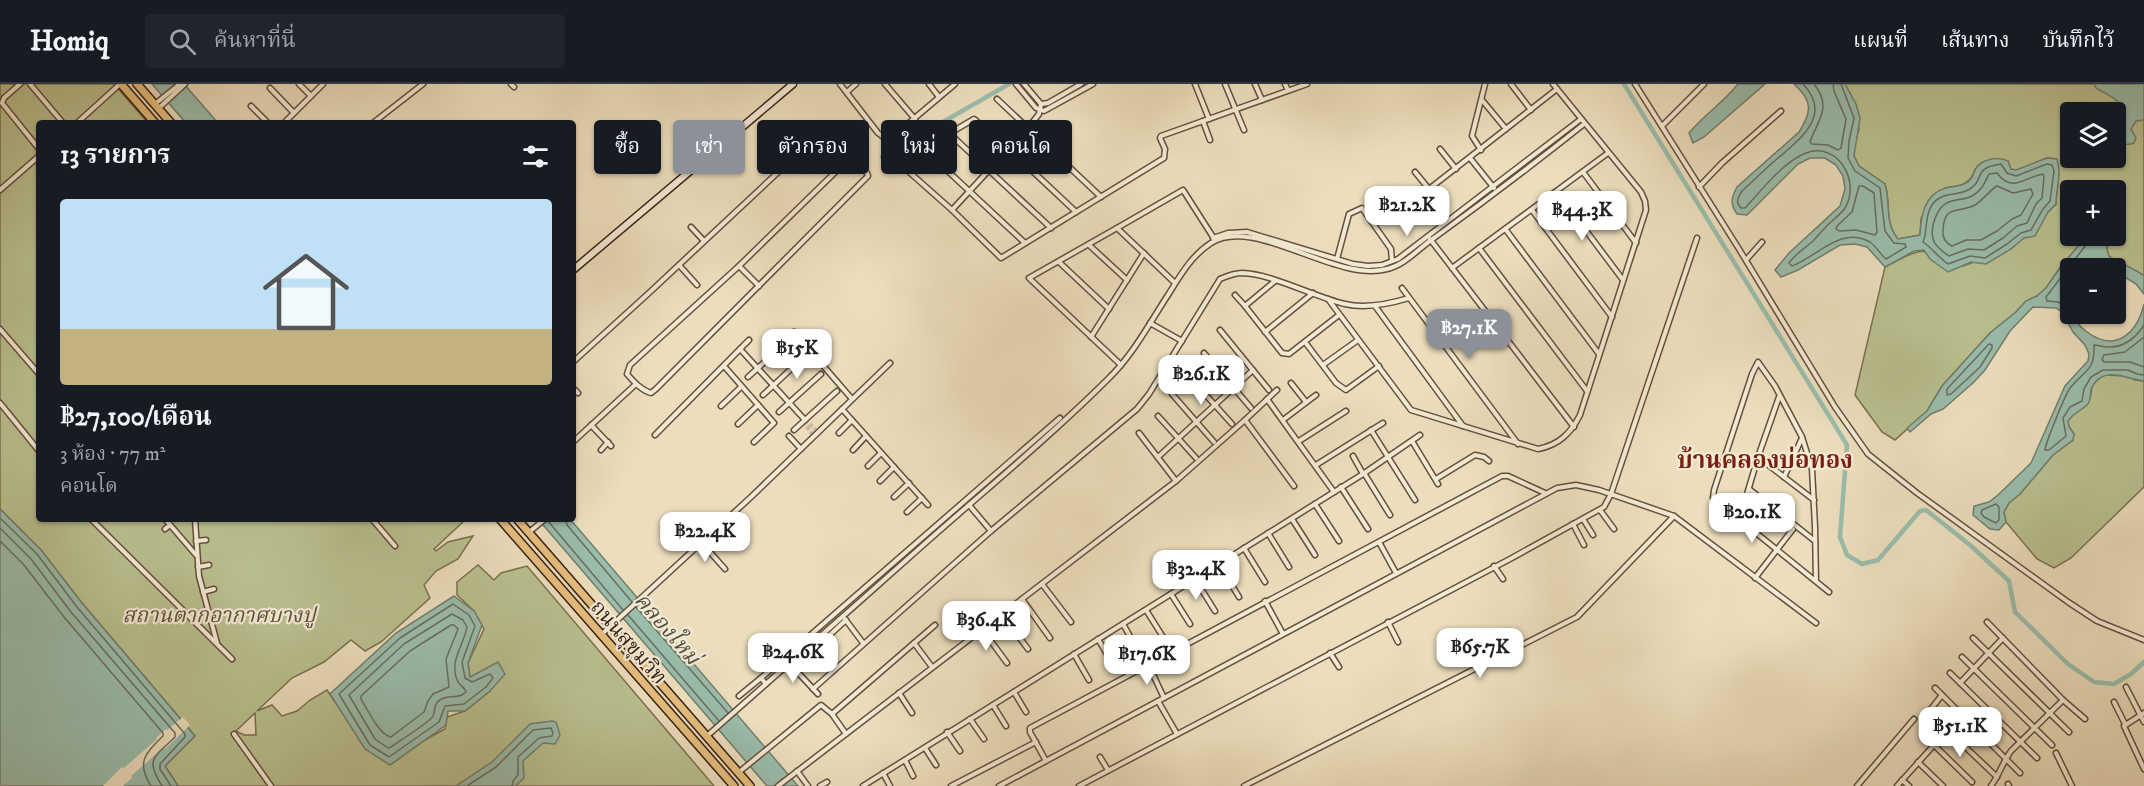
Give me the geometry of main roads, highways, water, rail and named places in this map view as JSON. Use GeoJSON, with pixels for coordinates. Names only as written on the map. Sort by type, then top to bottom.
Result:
{"type":"FeatureCollection","features":[{"type":"Feature","properties":{"kind":"highway"},"geometry":{"type":"LineString","coordinates":[[121,84],[152,120]]}},
{"type":"Feature","properties":{"kind":"highway"},"geometry":{"type":"LineString","coordinates":[[137,84],[159,104],[169,120]]}},
{"type":"Feature","properties":{"kind":"highway","name":"ถนนสุขุมวิท"},"geometry":{"type":"LineString","coordinates":[[503,522],[734,786]]}},
{"type":"Feature","properties":{"kind":"highway","name":"ถนนสุขุมวิท"},"geometry":{"type":"LineString","coordinates":[[520,522],[610,626],[709,734],[750,786]]}},
{"type":"Feature","properties":{"kind":"main road"},"geometry":{"type":"LineString","coordinates":[[576,267],[793,84]]}},
{"type":"Feature","properties":{"kind":"water"},"geometry":{"type":"Polygon","coordinates":[[[152,84],[184,84],[215,120],[183,120],[152,84]]]}},
{"type":"Feature","properties":{"kind":"water"},"geometry":{"type":"Polygon","coordinates":[[[1738,84],[1765,84],[1704,137],[1693,143],[1689,133],[1738,84]]]}},
{"type":"Feature","properties":{"kind":"water"},"geometry":{"type":"Polygon","coordinates":[[[1794,84],[1845,84],[1856,104],[1860,118],[1854,156],[1859,166],[1885,184],[1889,220],[1898,239],[1920,235],[1925,207],[1932,196],[1945,188],[1960,186],[1968,182],[1977,166],[1990,160],[2008,161],[2011,169],[2016,170],[2047,158],[2057,159],[2059,176],[2056,204],[2048,212],[2035,236],[2024,238],[1986,264],[1971,262],[1948,272],[1930,259],[1924,250],[1914,251],[1885,267],[1867,247],[1855,244],[1840,245],[1798,270],[1781,277],[1775,270],[1789,253],[1840,206],[1845,189],[1843,176],[1836,165],[1825,158],[1810,158],[1798,164],[1747,215],[1737,214],[1733,207],[1733,194],[1737,187],[1799,132],[1806,118],[1807,101],[1794,84]]]}},
{"type":"Feature","properties":{"kind":"water"},"geometry":{"type":"Polygon","coordinates":[[[2094,84],[2144,84],[2144,120],[2136,121],[2131,129],[2136,138],[2134,143],[2126,144],[2126,102],[2118,102],[2096,88],[2094,84]]]}},
{"type":"Feature","properties":{"kind":"water"},"geometry":{"type":"Polygon","coordinates":[[[2078,246],[2107,246],[2109,256],[2112,258],[2068,258],[2078,246]]]}},
{"type":"Feature","properties":{"kind":"water"},"geometry":{"type":"Polygon","coordinates":[[[2126,265],[2144,276],[2144,294],[2136,284],[2126,278],[2126,265]]]}},
{"type":"Feature","properties":{"kind":"water"},"geometry":{"type":"Polygon","coordinates":[[[2060,268],[2060,311],[2056,308],[2033,307],[2010,331],[1985,370],[1974,382],[1943,409],[1931,414],[1910,432],[1907,428],[1927,411],[1942,386],[1990,333],[2026,301],[2037,296],[2046,288],[2060,268]]]}},
{"type":"Feature","properties":{"kind":"water"},"geometry":{"type":"Polygon","coordinates":[[[2144,304],[2144,381],[2116,375],[2102,376],[2097,380],[2091,389],[2089,403],[2068,421],[2074,434],[2073,440],[2053,455],[2020,494],[2009,503],[2004,512],[2006,522],[1999,530],[1990,529],[1973,515],[1974,506],[1989,502],[2031,463],[2065,386],[2088,361],[2089,354],[2085,345],[2069,324],[2079,324],[2097,338],[2107,341],[2123,337],[2136,324],[2144,304]]]}},
{"type":"Feature","properties":{"kind":"water"},"geometry":{"type":"Polygon","coordinates":[[[0,509],[41,550],[82,603],[195,736],[165,766],[178,786],[0,786],[0,509]]]}},
{"type":"Feature","properties":{"kind":"water"},"geometry":{"type":"Polygon","coordinates":[[[541,522],[573,522],[798,786],[767,786],[541,522]]]}},
{"type":"Feature","properties":{"kind":"water"},"geometry":{"type":"Polygon","coordinates":[[[454,596],[474,611],[482,625],[468,663],[470,677],[498,662],[505,674],[490,691],[465,711],[448,711],[446,725],[390,765],[365,749],[330,694],[396,633],[454,596]]]}},
{"type":"Feature","properties":{"kind":"water"},"geometry":{"type":"Polygon","coordinates":[[[556,722],[560,735],[555,744],[543,743],[523,761],[524,778],[515,786],[456,786],[492,762],[530,724],[556,722]]]}},
{"type":"Feature","properties":{"kind":"waterway"},"geometry":{"type":"LineString","coordinates":[[946,120],[1009,84]]}},
{"type":"Feature","properties":{"kind":"waterway"},"geometry":{"type":"LineString","coordinates":[[1624,84],[1847,445],[1840,537],[1847,555],[1862,564],[1878,560],[1920,511],[1926,510],[1970,545],[2009,581],[2015,612],[2068,664],[2094,682],[2114,684],[2131,674],[2144,662]]}},
{"type":"Feature","properties":{"kind":"tunnel"},"geometry":{"type":"LineString","coordinates":[[805,420],[818,432]]}},
{"type":"Feature","properties":{"kind":"tunnel"},"geometry":{"type":"LineString","coordinates":[[803,422],[814,436]]}},
{"type":"Feature","properties":{"kind":"district","name":"บ้านคลองบ่อทอง"},"geometry":{"type":"Point","coordinates":[1765,460]}},
{"type":"Feature","properties":{"kind":"park label","name":"สถานตากอากาศบางปู"},"geometry":{"type":"Point","coordinates":[219,615]}},
{"type":"Feature","properties":{"kind":"water label","name":"คลองใหม่"},"geometry":{"type":"Point","coordinates":[668,628]}}]}
